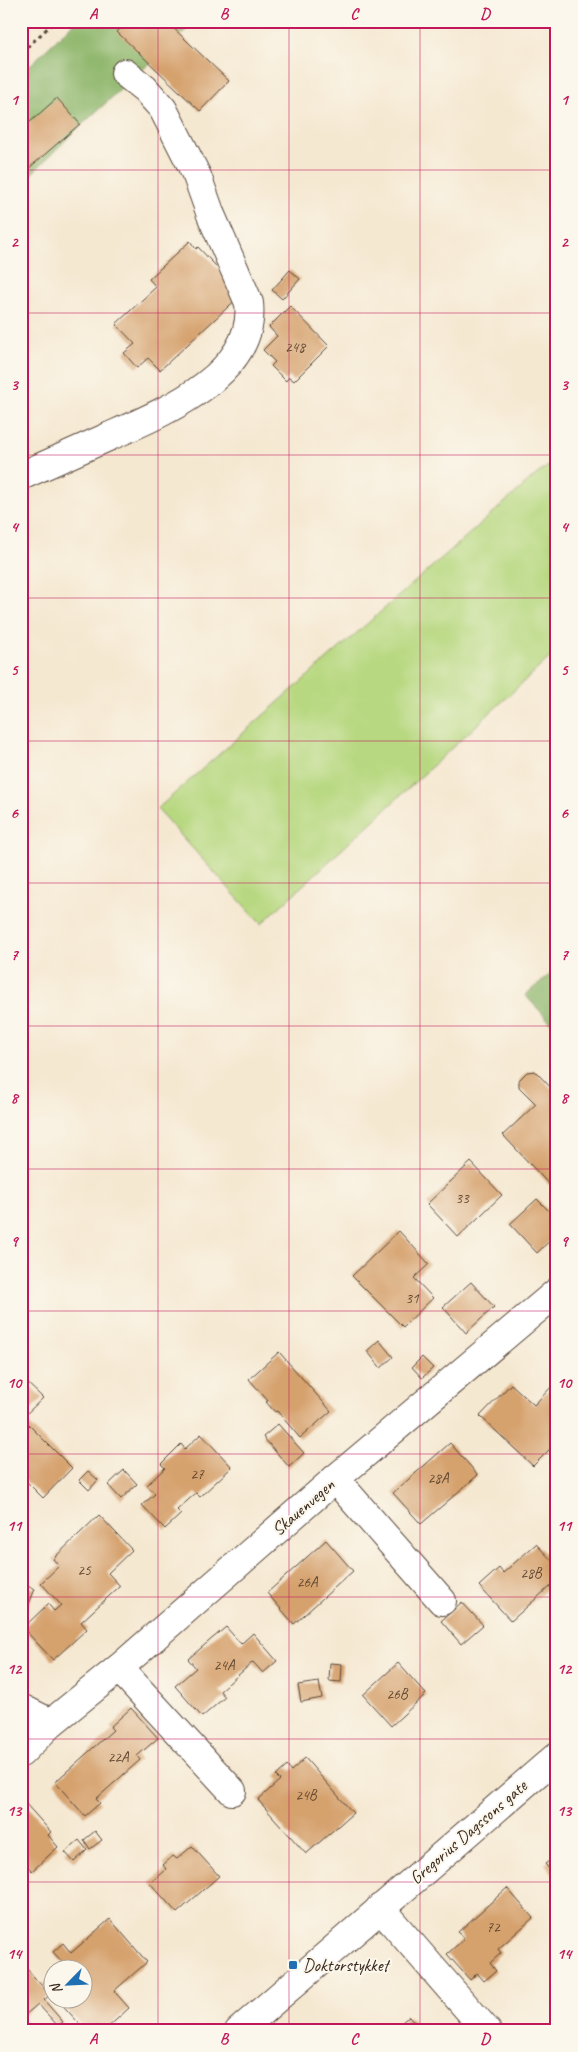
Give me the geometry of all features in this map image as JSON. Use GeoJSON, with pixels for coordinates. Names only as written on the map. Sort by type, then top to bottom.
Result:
{"type":"FeatureCollection","features":[{"type":"Feature","properties":{"kind":"street"},"geometry":{"type":"LineString","coordinates":[[21,476],[148,419],[193,394],[215,378],[237,354],[247,332],[250,317],[249,303],[211,216],[197,176],[163,109],[145,89],[125,73]]}},
{"type":"Feature","properties":{"kind":"street","name":"Skauenvegen"},"geometry":{"type":"LineString","coordinates":[[21,1753],[51,1723],[119,1668],[335,1479],[555,1298]]}},
{"type":"Feature","properties":{"kind":"street"},"geometry":{"type":"LineString","coordinates":[[335,1479],[442,1601]]}},
{"type":"Feature","properties":{"kind":"street"},"geometry":{"type":"LineString","coordinates":[[119,1668],[232,1791]]}},
{"type":"Feature","properties":{"kind":"street"},"geometry":{"type":"LineString","coordinates":[[21,1708],[51,1723]]}},
{"type":"Feature","properties":{"kind":"street","name":"Gregorius Dagssons gate"},"geometry":{"type":"LineString","coordinates":[[239,2031],[557,1756]]}},
{"type":"Feature","properties":{"kind":"street"},"geometry":{"type":"LineString","coordinates":[[380,1908],[487,2031]]}},
{"type":"Feature","properties":{"kind":"path"},"geometry":{"type":"LineString","coordinates":[[21,53],[54,21]]}},
{"type":"Feature","properties":{"kind":"green space"},"geometry":{"type":"Polygon","coordinates":[[[76,21],[196,21],[76,130],[21,184],[21,74],[76,21]]]}},
{"type":"Feature","properties":{"kind":"green space"},"geometry":{"type":"Polygon","coordinates":[[[557,460],[557,651],[261,924],[157,809],[536,475],[557,460]]]}},
{"type":"Feature","properties":{"kind":"green space"},"geometry":{"type":"Polygon","coordinates":[[[557,969],[557,1029],[525,995],[557,969]]]}},
{"type":"Feature","properties":{"kind":"building"},"geometry":{"type":"Polygon","coordinates":[[[128,21],[166,21],[229,81],[200,111],[117,32],[128,21]]]}},
{"type":"Feature","properties":{"kind":"building"},"geometry":{"type":"Polygon","coordinates":[[[57,98],[80,124],[21,175],[21,130],[57,98]]]}},
{"type":"Feature","properties":{"kind":"building"},"geometry":{"type":"Polygon","coordinates":[[[190,241],[196,249],[198,247],[242,294],[160,370],[148,358],[137,368],[124,353],[135,344],[116,324],[156,287],[149,279],[190,241]]]}},
{"type":"Feature","properties":{"kind":"building"},"geometry":{"type":"Polygon","coordinates":[[[290,270],[300,279],[282,299],[272,290],[290,270]]]}},
{"type":"Feature","properties":{"kind":"building"},"geometry":{"type":"Polygon","coordinates":[[[290,306],[329,346],[294,381],[289,377],[286,381],[271,366],[275,362],[263,350],[277,336],[269,327],[290,306]]]}},
{"type":"Feature","properties":{"kind":"building"},"geometry":{"type":"Polygon","coordinates":[[[535,1071],[555,1092],[557,1090],[557,1193],[503,1135],[536,1104],[519,1087],[519,1080],[527,1072],[535,1071]]]}},
{"type":"Feature","properties":{"kind":"building"},"geometry":{"type":"Polygon","coordinates":[[[471,1162],[502,1195],[458,1237],[427,1204],[471,1162]]]}},
{"type":"Feature","properties":{"kind":"building"},"geometry":{"type":"Polygon","coordinates":[[[537,1199],[557,1219],[557,1234],[537,1253],[510,1224],[537,1199]]]}},
{"type":"Feature","properties":{"kind":"building"},"geometry":{"type":"Polygon","coordinates":[[[399,1231],[429,1264],[414,1278],[433,1298],[403,1327],[352,1276],[399,1231]]]}},
{"type":"Feature","properties":{"kind":"building"},"geometry":{"type":"Polygon","coordinates":[[[471,1282],[494,1307],[466,1333],[443,1307],[471,1282]]]}},
{"type":"Feature","properties":{"kind":"building"},"geometry":{"type":"Polygon","coordinates":[[[379,1340],[393,1357],[381,1368],[367,1351],[379,1340]]]}},
{"type":"Feature","properties":{"kind":"building"},"geometry":{"type":"Polygon","coordinates":[[[279,1352],[331,1411],[300,1438],[277,1411],[275,1412],[266,1402],[268,1401],[249,1379],[279,1352]]]}},
{"type":"Feature","properties":{"kind":"building"},"geometry":{"type":"Polygon","coordinates":[[[422,1357],[433,1368],[422,1378],[412,1367],[422,1357]]]}},
{"type":"Feature","properties":{"kind":"building"},"geometry":{"type":"Polygon","coordinates":[[[21,1377],[43,1398],[21,1419],[21,1377]]]}},
{"type":"Feature","properties":{"kind":"building"},"geometry":{"type":"Polygon","coordinates":[[[557,1381],[557,1442],[533,1466],[480,1416],[511,1384],[534,1405],[557,1381]]]}},
{"type":"Feature","properties":{"kind":"building"},"geometry":{"type":"Polygon","coordinates":[[[23,1419],[72,1468],[43,1498],[23,1478],[21,1480],[21,1421],[23,1419]]]}},
{"type":"Feature","properties":{"kind":"building"},"geometry":{"type":"Polygon","coordinates":[[[278,1424],[304,1453],[289,1467],[263,1437],[278,1424]]]}},
{"type":"Feature","properties":{"kind":"building"},"geometry":{"type":"Polygon","coordinates":[[[201,1434],[232,1467],[200,1497],[196,1493],[177,1510],[181,1514],[165,1529],[142,1505],[155,1494],[147,1485],[165,1468],[161,1464],[181,1444],[185,1449],[201,1434]]]}},
{"type":"Feature","properties":{"kind":"building"},"geometry":{"type":"Polygon","coordinates":[[[450,1443],[478,1475],[421,1524],[393,1493],[450,1443]]]}},
{"type":"Feature","properties":{"kind":"building"},"geometry":{"type":"Polygon","coordinates":[[[124,1470],[137,1484],[121,1499],[108,1485],[124,1470]]]}},
{"type":"Feature","properties":{"kind":"building"},"geometry":{"type":"Polygon","coordinates":[[[88,1471],[98,1480],[89,1490],[79,1480],[88,1471]]]}},
{"type":"Feature","properties":{"kind":"building"},"geometry":{"type":"Polygon","coordinates":[[[99,1515],[132,1550],[108,1573],[120,1586],[81,1622],[87,1629],[53,1660],[23,1628],[48,1604],[54,1611],[61,1605],[41,1583],[59,1566],[53,1559],[99,1515]]]}},
{"type":"Feature","properties":{"kind":"building"},"geometry":{"type":"Polygon","coordinates":[[[326,1540],[353,1571],[294,1624],[267,1593],[326,1540]]]}},
{"type":"Feature","properties":{"kind":"building"},"geometry":{"type":"Polygon","coordinates":[[[536,1544],[557,1566],[557,1580],[511,1621],[479,1586],[499,1568],[503,1573],[536,1544]]]}},
{"type":"Feature","properties":{"kind":"building"},"geometry":{"type":"Polygon","coordinates":[[[21,1584],[35,1589],[25,1614],[21,1612],[21,1584]]]}},
{"type":"Feature","properties":{"kind":"building"},"geometry":{"type":"Polygon","coordinates":[[[462,1602],[483,1625],[461,1644],[441,1621],[462,1602]]]}},
{"type":"Feature","properties":{"kind":"building"},"geometry":{"type":"Polygon","coordinates":[[[226,1627],[241,1644],[253,1633],[277,1661],[263,1673],[253,1662],[220,1691],[225,1697],[202,1717],[175,1686],[196,1668],[188,1659],[226,1627]]]}},
{"type":"Feature","properties":{"kind":"building"},"geometry":{"type":"Polygon","coordinates":[[[330,1663],[342,1664],[341,1682],[329,1681],[330,1663]]]}},
{"type":"Feature","properties":{"kind":"building"},"geometry":{"type":"Polygon","coordinates":[[[398,1663],[426,1694],[391,1726],[363,1695],[398,1663]]]}},
{"type":"Feature","properties":{"kind":"building"},"geometry":{"type":"Polygon","coordinates":[[[319,1682],[322,1698],[301,1702],[298,1685],[319,1682]]]}},
{"type":"Feature","properties":{"kind":"building"},"geometry":{"type":"Polygon","coordinates":[[[131,1708],[158,1738],[137,1756],[140,1760],[96,1799],[100,1803],[85,1816],[55,1782],[113,1730],[110,1727],[131,1708]]]}},
{"type":"Feature","properties":{"kind":"building"},"geometry":{"type":"Polygon","coordinates":[[[305,1758],[353,1813],[306,1854],[258,1800],[280,1780],[276,1776],[287,1766],[291,1771],[305,1758]]]}},
{"type":"Feature","properties":{"kind":"building"},"geometry":{"type":"Polygon","coordinates":[[[25,1803],[51,1832],[48,1835],[58,1847],[32,1871],[21,1859],[21,1807],[25,1803]]]}},
{"type":"Feature","properties":{"kind":"building"},"geometry":{"type":"Polygon","coordinates":[[[95,1831],[102,1840],[90,1849],[84,1840],[95,1831]]]}},
{"type":"Feature","properties":{"kind":"building"},"geometry":{"type":"Polygon","coordinates":[[[79,1840],[87,1850],[74,1862],[65,1852],[79,1840]]]}},
{"type":"Feature","properties":{"kind":"building"},"geometry":{"type":"Polygon","coordinates":[[[192,1846],[219,1876],[177,1913],[150,1883],[166,1869],[163,1865],[173,1856],[177,1859],[192,1846]]]}},
{"type":"Feature","properties":{"kind":"building"},"geometry":{"type":"Polygon","coordinates":[[[557,1855],[557,1878],[545,1864],[557,1855]]]}},
{"type":"Feature","properties":{"kind":"building"},"geometry":{"type":"Polygon","coordinates":[[[507,1888],[533,1918],[498,1949],[501,1953],[490,1963],[496,1971],[484,1981],[477,1973],[470,1980],[447,1954],[464,1939],[458,1932],[507,1888]]]}},
{"type":"Feature","properties":{"kind":"building"},"geometry":{"type":"Polygon","coordinates":[[[110,1919],[147,1962],[114,1991],[129,2008],[104,2031],[86,2031],[67,2010],[92,2010],[92,1960],[60,1960],[53,1952],[63,1943],[71,1953],[110,1919]]]}},
{"type":"Feature","properties":{"kind":"building"},"geometry":{"type":"Polygon","coordinates":[[[27,1969],[42,1986],[42,2008],[38,2004],[25,2015],[21,2011],[21,1974],[27,1969]]]}},
{"type":"Feature","properties":{"kind":"building"},"geometry":{"type":"Polygon","coordinates":[[[43,2010],[53,2010],[63,2022],[58,2026],[43,2010]]]}},
{"type":"Feature","properties":{"kind":"building"},"geometry":{"type":"Polygon","coordinates":[[[409,2016],[422,2031],[392,2031],[409,2016]]]}},
{"type":"Feature","properties":{"kind":"place","name":"Doktorstykket"},"geometry":{"type":"Point","coordinates":[293,1965]}}]}
